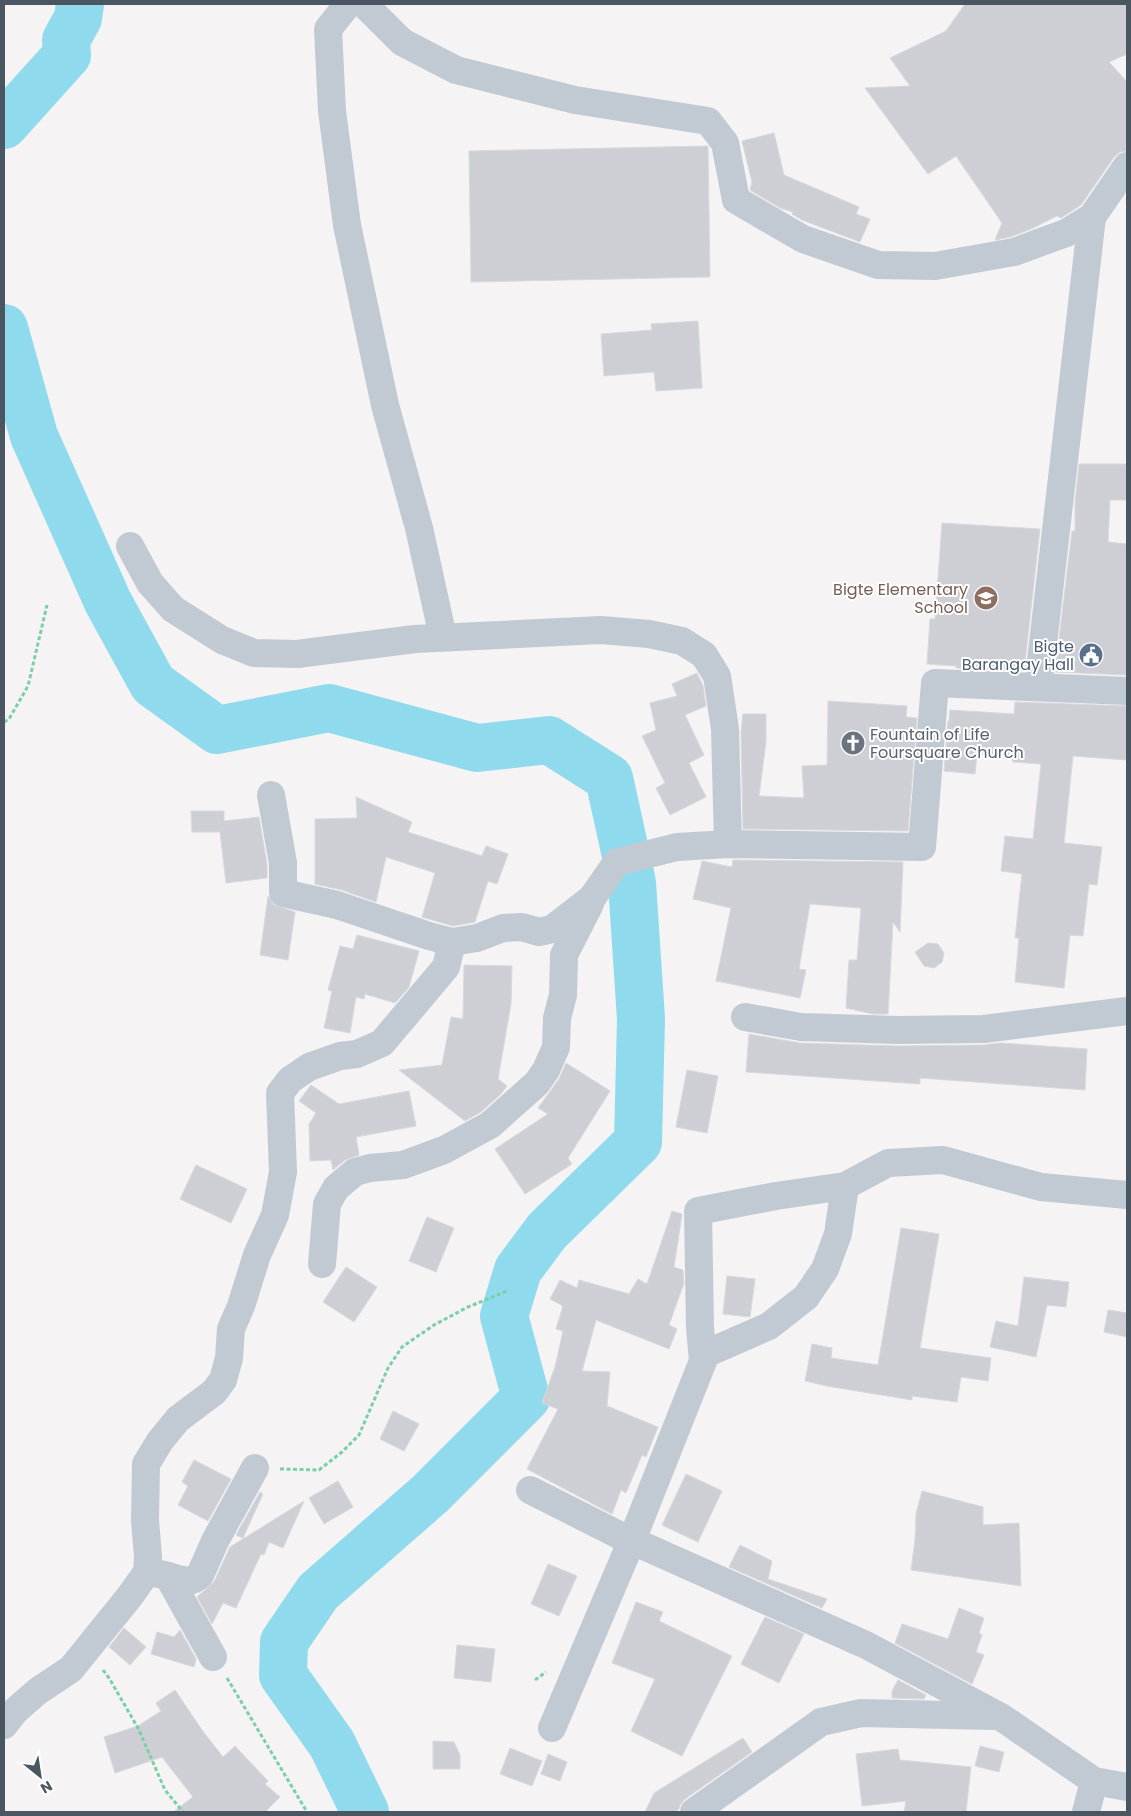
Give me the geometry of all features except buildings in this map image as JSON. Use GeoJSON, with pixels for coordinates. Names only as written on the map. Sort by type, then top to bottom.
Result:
{"type":"FeatureCollection","features":[{"type":"Feature","properties":{"kind":"street"},"geometry":{"type":"LineString","coordinates":[[348,4],[328,30],[332,111],[347,225],[385,405],[419,528],[442,638]]}},
{"type":"Feature","properties":{"kind":"street"},"geometry":{"type":"LineString","coordinates":[[364,4],[402,42],[456,70],[575,100],[708,121],[725,143],[736,200],[803,239],[878,265],[935,266],[1014,252],[1066,233],[1092,217],[1127,166]]}},
{"type":"Feature","properties":{"kind":"street"},"geometry":{"type":"LineString","coordinates":[[1038,687],[1092,217]]}},
{"type":"Feature","properties":{"kind":"street"},"geometry":{"type":"LineString","coordinates":[[130,546],[150,583],[173,609],[222,640],[254,652],[297,654],[415,639],[601,630],[649,634],[682,641],[704,655],[717,676],[725,729],[728,844]]}},
{"type":"Feature","properties":{"kind":"street"},"geometry":{"type":"LineString","coordinates":[[322,1264],[327,1204],[336,1188],[355,1172],[370,1168],[403,1165],[444,1150],[490,1126],[537,1083],[546,1070],[556,1047],[557,1018],[562,995],[564,955],[592,898],[617,862],[677,847],[728,844],[922,847],[935,683],[1127,691]]}},
{"type":"Feature","properties":{"kind":"street"},"geometry":{"type":"LineString","coordinates":[[271,796],[283,863],[283,893],[337,906],[452,942],[477,938],[503,928],[522,927],[539,932],[552,929],[592,898]]}},
{"type":"Feature","properties":{"kind":"street"},"geometry":{"type":"LineString","coordinates":[[213,1657],[157,1574],[148,1557],[145,1520],[146,1464],[160,1440],[178,1419],[214,1392],[223,1380],[229,1358],[231,1329],[241,1306],[257,1255],[275,1216],[283,1172],[280,1093],[290,1080],[309,1067],[340,1056],[357,1054],[382,1043],[446,966],[452,942]]}},
{"type":"Feature","properties":{"kind":"street"},"geometry":{"type":"LineString","coordinates":[[745,1017],[801,1027],[898,1030],[984,1029],[1127,1010]]}},
{"type":"Feature","properties":{"kind":"street"},"geometry":{"type":"LineString","coordinates":[[552,1728],[632,1540],[703,1361],[700,1328],[698,1211],[776,1196],[845,1186],[888,1162],[943,1160],[1041,1188],[1127,1195]]}},
{"type":"Feature","properties":{"kind":"street"},"geometry":{"type":"LineString","coordinates":[[703,1355],[769,1326],[806,1297],[825,1269],[838,1234],[845,1186]]}},
{"type":"Feature","properties":{"kind":"street"},"geometry":{"type":"LineString","coordinates":[[157,1574],[184,1581],[200,1575],[215,1541],[255,1468]]}},
{"type":"Feature","properties":{"kind":"street"},"geometry":{"type":"LineString","coordinates":[[530,1490],[632,1540],[866,1645],[1001,1717],[1094,1781],[1127,1787]]}},
{"type":"Feature","properties":{"kind":"street"},"geometry":{"type":"LineString","coordinates":[[4,1725],[15,1711],[38,1691],[71,1669],[130,1596],[157,1574]]}},
{"type":"Feature","properties":{"kind":"street"},"geometry":{"type":"LineString","coordinates":[[694,1812],[821,1722],[860,1713],[1001,1717]]}},
{"type":"Feature","properties":{"kind":"street"},"geometry":{"type":"LineString","coordinates":[[1086,1812],[1094,1781]]}},
{"type":"Feature","properties":{"kind":"path"},"geometry":{"type":"LineString","coordinates":[[4,722],[8,719],[28,686],[47,605]]}},
{"type":"Feature","properties":{"kind":"path"},"geometry":{"type":"LineString","coordinates":[[255,1468],[319,1470],[342,1452],[359,1434],[388,1368],[402,1347],[434,1325],[468,1307],[507,1291]]}},
{"type":"Feature","properties":{"kind":"path"},"geometry":{"type":"LineString","coordinates":[[87,1649],[109,1678],[138,1728],[165,1790],[183,1812]]}},
{"type":"Feature","properties":{"kind":"path"},"geometry":{"type":"LineString","coordinates":[[213,1657],[243,1703],[307,1812]]}},
{"type":"Feature","properties":{"kind":"waterway"},"geometry":{"type":"LineString","coordinates":[[4,125],[67,55],[66,40],[78,18],[80,4]]}},
{"type":"Feature","properties":{"kind":"waterway"},"geometry":{"type":"LineString","coordinates":[[4,328],[34,436],[108,602],[153,684],[217,730],[329,708],[477,748],[549,740],[609,778],[632,883],[641,1019],[638,1142],[547,1231],[518,1270],[504,1316],[526,1398],[430,1494],[318,1592],[284,1642],[283,1675],[332,1744],[365,1812]]}},
{"type":"Feature","properties":{"kind":"place","name":"Bigte Elementary School"},"geometry":{"type":"Point","coordinates":[986,598]}},
{"type":"Feature","properties":{"kind":"place","name":"Bigte Barangay Hall"},"geometry":{"type":"Point","coordinates":[1091,655]}},
{"type":"Feature","properties":{"kind":"place","name":"Fountain of Life Foursquare Church"},"geometry":{"type":"Point","coordinates":[853,743]}}]}
